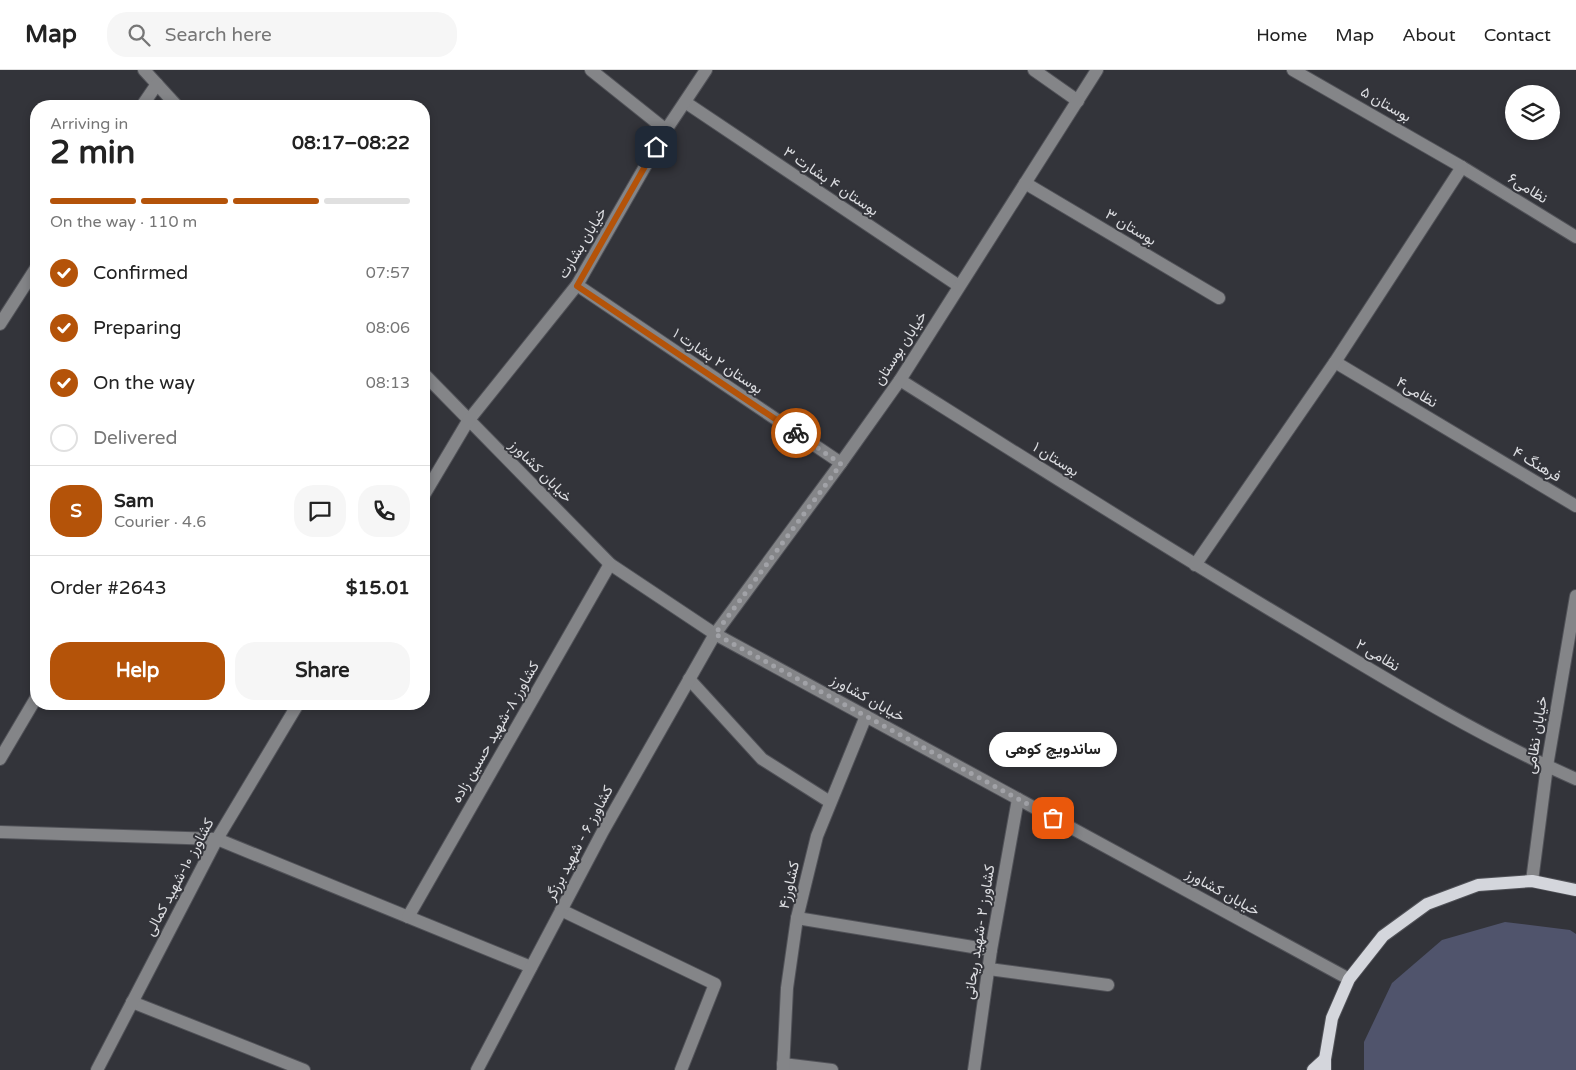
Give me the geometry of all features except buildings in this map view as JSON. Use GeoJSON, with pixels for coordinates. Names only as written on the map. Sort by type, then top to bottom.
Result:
{"type":"FeatureCollection","features":[{"type":"Feature","properties":{"kind":"main road"},"geometry":{"type":"LineString","coordinates":[[1313,1070],[1325,1065],[1332,1018],[1349,979],[1382,936],[1427,904],[1478,885],[1532,881],[1576,890]]}},
{"type":"Feature","properties":{"kind":"street"},"geometry":{"type":"LineString","coordinates":[[144,70],[172,100]]}},
{"type":"Feature","properties":{"kind":"street"},"geometry":{"type":"LineString","coordinates":[[590,70],[666,130]]}},
{"type":"Feature","properties":{"kind":"street","name":"خیابان بشارت"},"geometry":{"type":"LineString","coordinates":[[468,421],[577,286],[666,130],[706,70]]}},
{"type":"Feature","properties":{"kind":"street"},"geometry":{"type":"LineString","coordinates":[[1034,70],[1078,101]]}},
{"type":"Feature","properties":{"kind":"street","name":"خیابان بوستان"},"geometry":{"type":"LineString","coordinates":[[715,634],[841,464],[900,380],[1097,70]]}},
{"type":"Feature","properties":{"kind":"street","name":"بوستان ۵"},"geometry":{"type":"LineString","coordinates":[[1293,70],[1462,167]]}},
{"type":"Feature","properties":{"kind":"street"},"geometry":{"type":"LineString","coordinates":[[146,100],[157,84]]}},
{"type":"Feature","properties":{"kind":"street","name":"بوستان ۴ بشارت ۳"},"geometry":{"type":"LineString","coordinates":[[685,102],[959,286]]}},
{"type":"Feature","properties":{"kind":"street"},"geometry":{"type":"LineString","coordinates":[[1195,565],[1335,362],[1462,167]]}},
{"type":"Feature","properties":{"kind":"street","name":"نظامی۶"},"geometry":{"type":"LineString","coordinates":[[1462,167],[1576,237]]}},
{"type":"Feature","properties":{"kind":"street","name":"بوستان ۳"},"geometry":{"type":"LineString","coordinates":[[1026,183],[1219,298]]}},
{"type":"Feature","properties":{"kind":"street"},"geometry":{"type":"LineString","coordinates":[[0,324],[30,277]]}},
{"type":"Feature","properties":{"kind":"street","name":"بوستان ۲ بشارت ۱"},"geometry":{"type":"LineString","coordinates":[[577,286],[841,464]]}},
{"type":"Feature","properties":{"kind":"street","name":"نظامی۴"},"geometry":{"type":"LineString","coordinates":[[1335,362],[1482,450]]}},
{"type":"Feature","properties":{"kind":"street","name":"خیابان کشاورز"},"geometry":{"type":"LineString","coordinates":[[430,380],[610,564],[715,634],[1349,979]]}},
{"type":"Feature","properties":{"kind":"street","name":"بوستان ۱"},"geometry":{"type":"LineString","coordinates":[[900,380],[1195,565]]}},
{"type":"Feature","properties":{"kind":"street"},"geometry":{"type":"LineString","coordinates":[[430,485],[468,421]]}},
{"type":"Feature","properties":{"kind":"street","name":"فرهنگ ۴"},"geometry":{"type":"LineString","coordinates":[[1482,450],[1576,506]]}},
{"type":"Feature","properties":{"kind":"street","name":"کشاورز ۸-شهید حسین زاده"},"geometry":{"type":"LineString","coordinates":[[408,917],[610,564]]}},
{"type":"Feature","properties":{"kind":"street","name":"نظامی ۲"},"geometry":{"type":"LineString","coordinates":[[1195,565],[1404,690],[1576,780]]}},
{"type":"Feature","properties":{"kind":"street","name":"خیابان نظامی"},"geometry":{"type":"LineString","coordinates":[[1532,881],[1547,766],[1576,596]]}},
{"type":"Feature","properties":{"kind":"street","name":"کشاورز ۶ - شهید برزگر"},"geometry":{"type":"LineString","coordinates":[[477,1070],[603,831],[715,634]]}},
{"type":"Feature","properties":{"kind":"street"},"geometry":{"type":"LineString","coordinates":[[689,679],[762,759],[830,802]]}},
{"type":"Feature","properties":{"kind":"street"},"geometry":{"type":"LineString","coordinates":[[0,759],[30,708]]}},
{"type":"Feature","properties":{"kind":"street","name":"کشاورز ۱۰-شهید کمالی"},"geometry":{"type":"LineString","coordinates":[[97,1070],[216,839],[294,710]]}},
{"type":"Feature","properties":{"kind":"street","name":"کشاورز۴"},"geometry":{"type":"LineString","coordinates":[[783,1067],[787,988],[797,918],[817,836],[866,716]]}},
{"type":"Feature","properties":{"kind":"street","name":"کشاورز ۲ -شهید ریحانی"},"geometry":{"type":"LineString","coordinates":[[974,1070],[991,950],[1018,799]]}},
{"type":"Feature","properties":{"kind":"street"},"geometry":{"type":"LineString","coordinates":[[0,832],[216,839],[531,967]]}},
{"type":"Feature","properties":{"kind":"street"},"geometry":{"type":"LineString","coordinates":[[561,910],[715,984],[681,1070]]}},
{"type":"Feature","properties":{"kind":"street"},"geometry":{"type":"LineString","coordinates":[[797,918],[991,950]]}},
{"type":"Feature","properties":{"kind":"street"},"geometry":{"type":"LineString","coordinates":[[989,968],[1108,985]]}},
{"type":"Feature","properties":{"kind":"street"},"geometry":{"type":"LineString","coordinates":[[132,1002],[304,1070]]}},
{"type":"Feature","properties":{"kind":"street"},"geometry":{"type":"LineString","coordinates":[[783,1067],[832,1070]]}},
{"type":"Feature","properties":{"kind":"shaded area"},"geometry":{"type":"Polygon","coordinates":[[[1505,922],[1570,930],[1576,934],[1576,1070],[1364,1070],[1364,1042],[1392,983],[1442,940],[1505,922]]]}},
{"type":"Feature","properties":{"kind":"way so far"},"geometry":{"type":"LineString","coordinates":[[796,433],[841,464],[715,634],[1053,818]]}},
{"type":"Feature","properties":{"kind":"place","name":"ساندویچ کوهی"},"geometry":{"type":"Point","coordinates":[1053,818]}},
{"type":"Feature","properties":{"kind":"route"},"geometry":{"type":"LineString","coordinates":[[656,147],[577,286],[796,433]]}}]}
